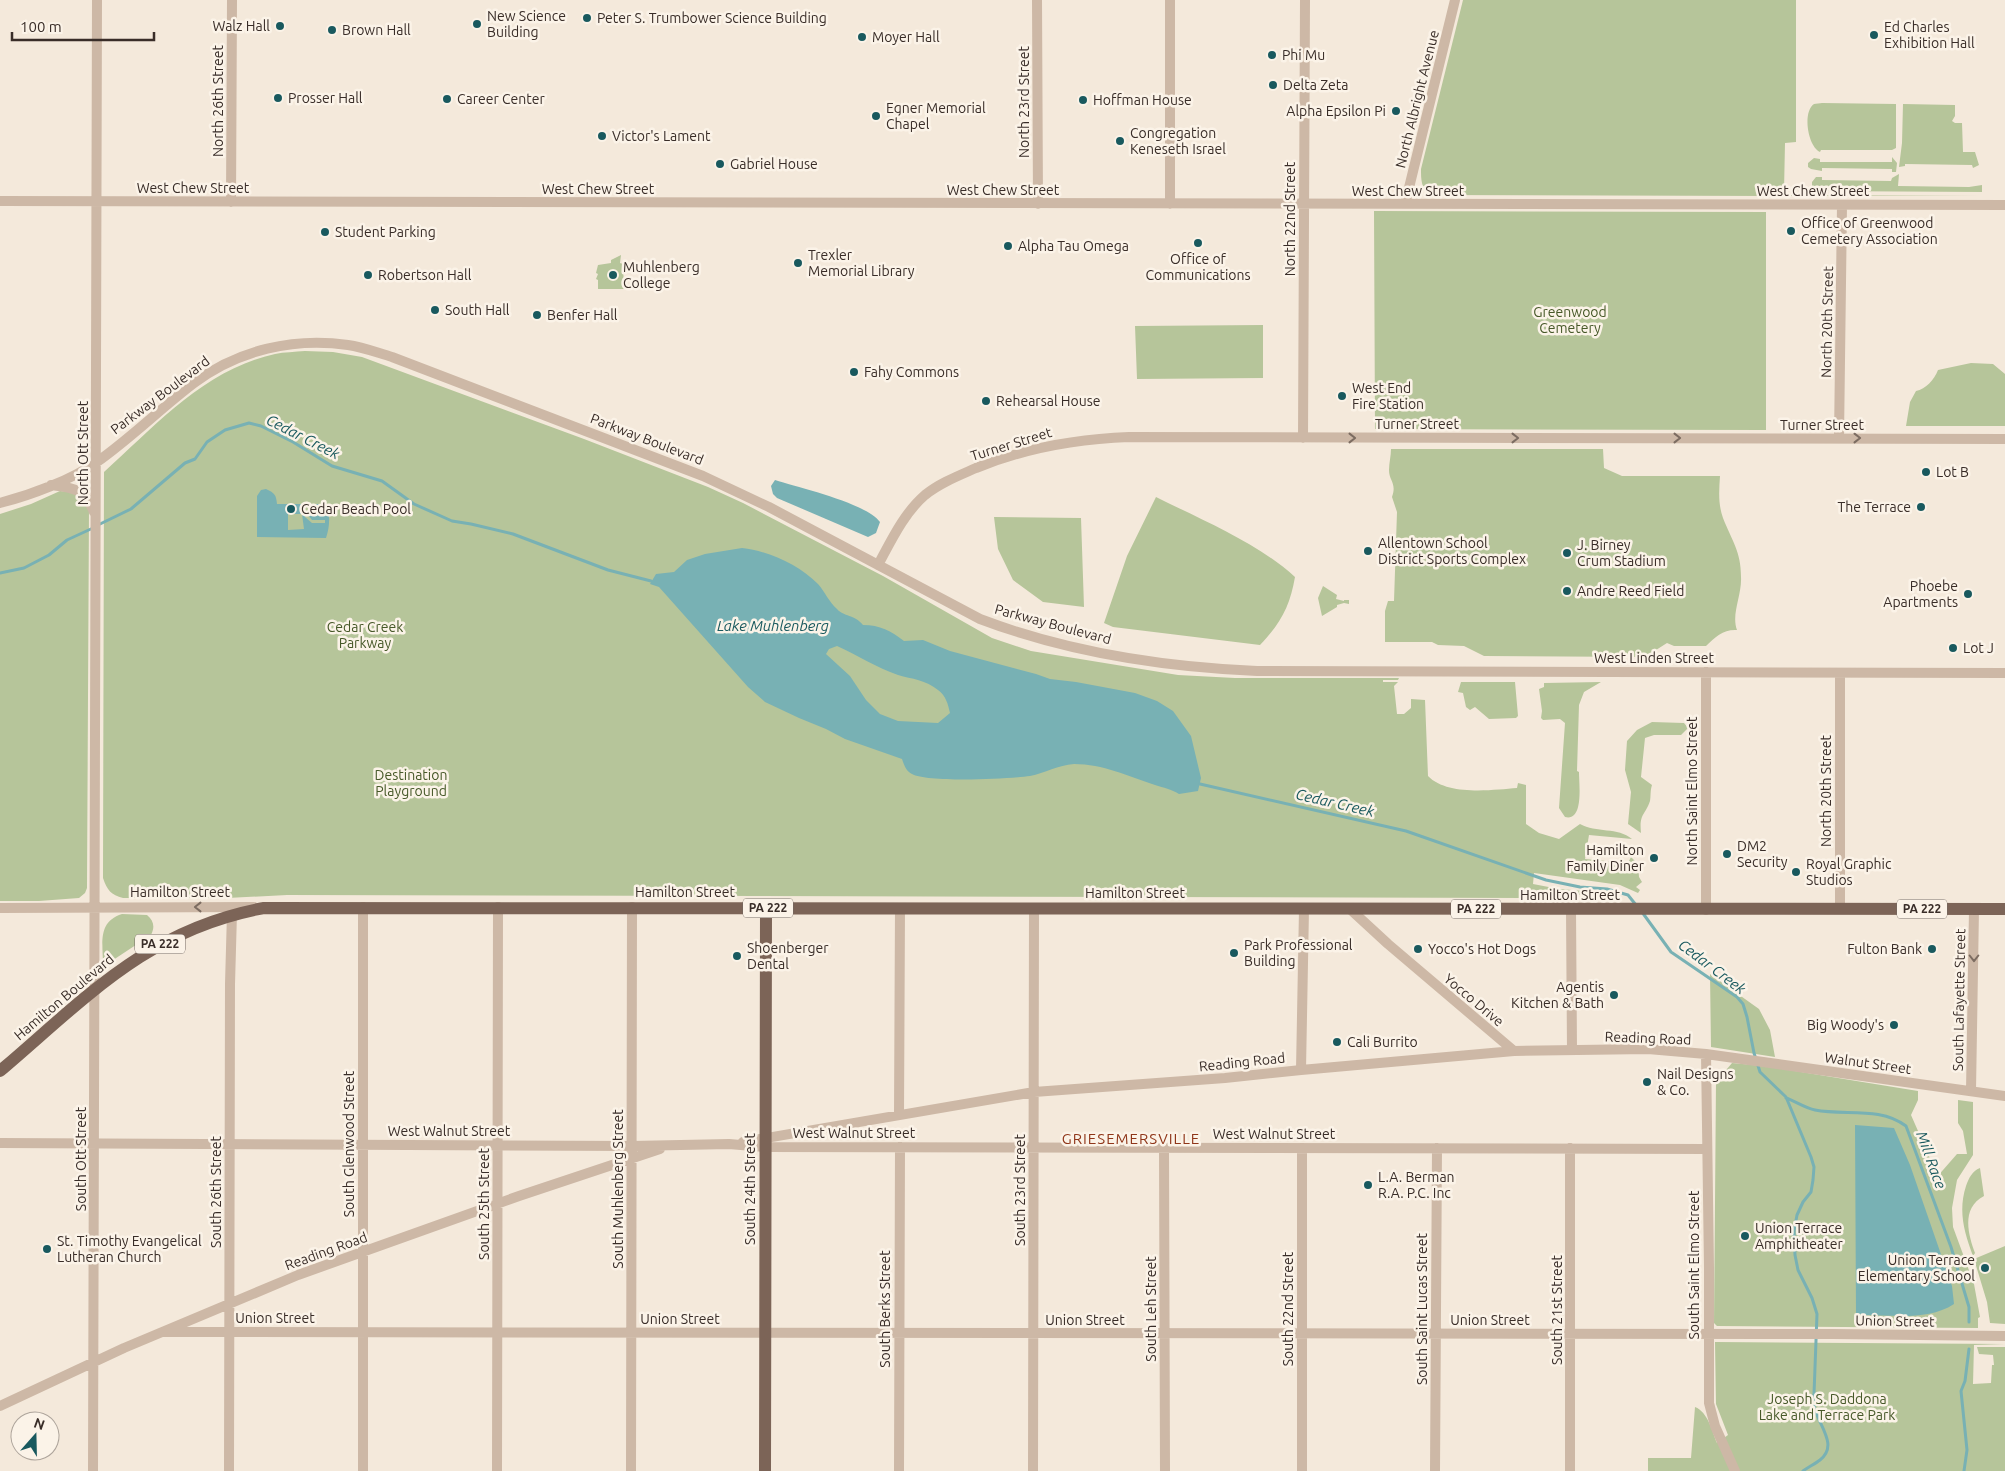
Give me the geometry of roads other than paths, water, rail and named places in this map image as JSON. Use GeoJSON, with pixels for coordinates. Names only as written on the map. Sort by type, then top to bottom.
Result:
{"type":"FeatureCollection","features":[{"type":"Feature","properties":{"kind":"main road","name":"Hamilton Street"},"geometry":{"type":"LineString","coordinates":[[232,914],[264,908],[363,907],[1572,910],[2005,909]]}},
{"type":"Feature","properties":{"kind":"main road","name":"South 24th Street"},"geometry":{"type":"LineString","coordinates":[[765,1471],[766,908]]}},
{"type":"Feature","properties":{"kind":"main road","name":"Hamilton Boulevard"},"geometry":{"type":"LineString","coordinates":[[0,1071],[95,988],[126,965],[161,943],[204,923],[232,914]]}},
{"type":"Feature","properties":{"kind":"street","name":"North Ott Street"},"geometry":{"type":"LineString","coordinates":[[96,907],[97,0]]}},
{"type":"Feature","properties":{"kind":"street","name":"North 26th Street"},"geometry":{"type":"LineString","coordinates":[[231,202],[232,0]]}},
{"type":"Feature","properties":{"kind":"street","name":"North 23rd Street"},"geometry":{"type":"LineString","coordinates":[[1037,0],[1038,204]]}},
{"type":"Feature","properties":{"kind":"street"},"geometry":{"type":"LineString","coordinates":[[1170,0],[1170,204]]}},
{"type":"Feature","properties":{"kind":"street","name":"North 22nd Street"},"geometry":{"type":"LineString","coordinates":[[1304,438],[1305,0]]}},
{"type":"Feature","properties":{"kind":"street","name":"North Albright Avenue"},"geometry":{"type":"LineString","coordinates":[[1405,204],[1455,0]]}},
{"type":"Feature","properties":{"kind":"street","name":"West Chew Street"},"geometry":{"type":"LineString","coordinates":[[0,201],[2005,206]]}},
{"type":"Feature","properties":{"kind":"street","name":"North 20th Street"},"geometry":{"type":"LineString","coordinates":[[1839,438],[1842,205]]}},
{"type":"Feature","properties":{"kind":"street","name":"Parkway Boulevard"},"geometry":{"type":"LineString","coordinates":[[0,503],[50,485],[96,462],[195,382],[230,361],[289,344],[330,343],[351,345],[392,357],[703,476],[770,507],[980,619],[1004,628],[1048,640],[1118,655],[1188,666],[1230,670],[1303,671]]}},
{"type":"Feature","properties":{"kind":"street","name":"Turner Street"},"geometry":{"type":"LineString","coordinates":[[878,565],[909,512],[924,496],[939,485],[962,474],[1016,454],[1053,445],[1100,438],[2005,439]]}},
{"type":"Feature","properties":{"kind":"street"},"geometry":{"type":"LineString","coordinates":[[50,485],[81,491],[90,501],[96,517]]}},
{"type":"Feature","properties":{"kind":"street","name":"West Linden Street"},"geometry":{"type":"LineString","coordinates":[[1303,671],[2005,673]]}},
{"type":"Feature","properties":{"kind":"street","name":"North Saint Elmo Street"},"geometry":{"type":"LineString","coordinates":[[1706,672],[1706,910]]}},
{"type":"Feature","properties":{"kind":"street","name":"North 20th Street"},"geometry":{"type":"LineString","coordinates":[[1840,673],[1840,909]]}},
{"type":"Feature","properties":{"kind":"street","name":"South Ott Street"},"geometry":{"type":"LineString","coordinates":[[93,1471],[96,907]]}},
{"type":"Feature","properties":{"kind":"street","name":"South Glenwood Street"},"geometry":{"type":"LineString","coordinates":[[363,907],[363,1471]]}},
{"type":"Feature","properties":{"kind":"street","name":"South 25th Street"},"geometry":{"type":"LineString","coordinates":[[497,1471],[498,907]]}},
{"type":"Feature","properties":{"kind":"street","name":"South Muhlenberg Street"},"geometry":{"type":"LineString","coordinates":[[631,1471],[632,907]]}},
{"type":"Feature","properties":{"kind":"street","name":"Hamilton Street"},"geometry":{"type":"LineString","coordinates":[[0,908],[264,908]]}},
{"type":"Feature","properties":{"kind":"street"},"geometry":{"type":"LineString","coordinates":[[899,1115],[900,908]]}},
{"type":"Feature","properties":{"kind":"street","name":"South 23rd Street"},"geometry":{"type":"LineString","coordinates":[[1033,1471],[1034,908]]}},
{"type":"Feature","properties":{"kind":"street","name":"Yocco Drive"},"geometry":{"type":"LineString","coordinates":[[1350,908],[1388,944],[1514,1051]]}},
{"type":"Feature","properties":{"kind":"street"},"geometry":{"type":"LineString","coordinates":[[1301,1070],[1304,909]]}},
{"type":"Feature","properties":{"kind":"street","name":"South Lafayette Street"},"geometry":{"type":"LineString","coordinates":[[1971,1091],[1974,909]]}},
{"type":"Feature","properties":{"kind":"street"},"geometry":{"type":"LineString","coordinates":[[1572,910],[1572,1050]]}},
{"type":"Feature","properties":{"kind":"street","name":"South 26th Street"},"geometry":{"type":"LineString","coordinates":[[229,1471],[230,984],[232,914]]}},
{"type":"Feature","properties":{"kind":"street","name":"Reading Road"},"geometry":{"type":"LineString","coordinates":[[729,1144],[765,1142],[899,1115],[1034,1092],[1225,1078],[1514,1051],[1645,1049],[1706,1054],[1760,1062]]}},
{"type":"Feature","properties":{"kind":"street","name":"South Saint Elmo Street"},"geometry":{"type":"LineString","coordinates":[[1706,1054],[1709,1403],[1715,1426],[1735,1470]]}},
{"type":"Feature","properties":{"kind":"street","name":"Walnut Street"},"geometry":{"type":"LineString","coordinates":[[1760,1062],[1971,1091]]}},
{"type":"Feature","properties":{"kind":"street"},"geometry":{"type":"LineString","coordinates":[[1971,1091],[2005,1096]]}},
{"type":"Feature","properties":{"kind":"street","name":"West Walnut Street"},"geometry":{"type":"LineString","coordinates":[[765,1142],[900,1147],[1707,1148]]}},
{"type":"Feature","properties":{"kind":"street","name":"West Walnut Street"},"geometry":{"type":"LineString","coordinates":[[0,1144],[632,1146],[729,1144]]}},
{"type":"Feature","properties":{"kind":"street","name":"Reading Road"},"geometry":{"type":"LineString","coordinates":[[0,1406],[93,1362],[298,1275],[497,1204],[671,1146]]}},
{"type":"Feature","properties":{"kind":"street","name":"South Berks Street"},"geometry":{"type":"LineString","coordinates":[[899,1471],[900,1147]]}},
{"type":"Feature","properties":{"kind":"street","name":"South Leh Street"},"geometry":{"type":"LineString","coordinates":[[1164,1148],[1165,1471]]}},
{"type":"Feature","properties":{"kind":"street","name":"South 22nd Street"},"geometry":{"type":"LineString","coordinates":[[1302,1148],[1302,1471]]}},
{"type":"Feature","properties":{"kind":"street","name":"South Saint Lucas Street"},"geometry":{"type":"LineString","coordinates":[[1435,1471],[1437,1148]]}},
{"type":"Feature","properties":{"kind":"street","name":"South 21st Street"},"geometry":{"type":"LineString","coordinates":[[1570,1148],[1570,1471]]}},
{"type":"Feature","properties":{"kind":"street","name":"Union Street"},"geometry":{"type":"LineString","coordinates":[[164,1332],[1834,1334],[2005,1336]]}},
{"type":"Feature","properties":{"kind":"water"},"geometry":{"type":"Polygon","coordinates":[[[775,480],[847,502],[861,509],[880,522],[876,533],[868,537],[777,498],[773,494],[771,486],[775,480]]]}},
{"type":"Feature","properties":{"kind":"water"},"geometry":{"type":"Polygon","coordinates":[[[266,489],[274,495],[277,504],[288,504],[288,530],[304,529],[302,514],[292,514],[292,504],[305,504],[305,517],[312,523],[325,523],[325,520],[312,520],[308,515],[308,504],[327,504],[329,521],[326,538],[257,537],[257,496],[261,490],[266,489]]]}},
{"type":"Feature","properties":{"kind":"water","name":"Lake Muhlenberg"},"geometry":{"type":"Polygon","coordinates":[[[742,548],[763,552],[783,560],[802,571],[818,584],[840,612],[860,621],[863,625],[885,629],[904,641],[923,640],[950,651],[1050,679],[1135,693],[1157,701],[1173,711],[1191,736],[1201,778],[1198,791],[1179,794],[1115,771],[1095,766],[1074,764],[1057,767],[1030,776],[1005,778],[970,780],[934,779],[912,774],[904,766],[902,759],[845,739],[765,702],[748,687],[659,587],[650,584],[656,574],[674,572],[687,560],[705,554],[742,548]],[[837,646],[829,649],[826,654],[850,676],[866,700],[880,714],[898,721],[938,723],[950,713],[945,698],[941,692],[933,687],[924,682],[890,672],[837,646]]]}},
{"type":"Feature","properties":{"kind":"water"},"geometry":{"type":"Polygon","coordinates":[[[1855,1125],[1894,1128],[1910,1165],[1952,1286],[1954,1304],[1933,1313],[1922,1315],[1863,1315],[1856,1313],[1855,1125]]]}},
{"type":"Feature","properties":{"kind":"waterway","name":"Cedar Creek"},"geometry":{"type":"LineString","coordinates":[[98,525],[131,509],[185,463],[195,459],[207,442],[225,430],[249,423],[261,426],[293,442],[332,466],[382,481],[414,504],[452,521],[513,534],[608,570],[651,581]]}},
{"type":"Feature","properties":{"kind":"waterway","name":"Cedar Creek"},"geometry":{"type":"LineString","coordinates":[[0,573],[24,568],[49,555],[67,540],[93,528]]}},
{"type":"Feature","properties":{"kind":"waterway","name":"Cedar Creek"},"geometry":{"type":"LineString","coordinates":[[1200,784],[1406,831],[1546,880],[1580,887],[1607,889],[1628,895],[1636,905]]}},
{"type":"Feature","properties":{"kind":"waterway","name":"Cedar Creek"},"geometry":{"type":"LineString","coordinates":[[1642,912],[1671,952],[1737,997],[1743,1004],[1760,1072],[1786,1097],[1814,1167],[1811,1192],[1803,1202],[1797,1215],[1794,1231],[1795,1255],[1798,1270],[1812,1298],[1817,1314],[1813,1403],[1827,1437],[1828,1445],[1826,1453],[1820,1460],[1803,1471]]}},
{"type":"Feature","properties":{"kind":"waterway","name":"Mill Race"},"geometry":{"type":"LineString","coordinates":[[1786,1098],[1815,1110],[1874,1114],[1896,1120],[1906,1126],[1951,1247],[1969,1307],[1969,1322]]}},
{"type":"Feature","properties":{"kind":"waterway","name":"Mill Race"},"geometry":{"type":"LineString","coordinates":[[1964,1471],[1967,1450],[1961,1391],[1965,1381],[1969,1349]]}},
{"type":"Feature","properties":{"kind":"place","name":"Peter S. Trumbower Science Building"},"geometry":{"type":"Point","coordinates":[587,18]}},
{"type":"Feature","properties":{"kind":"place","name":"New Science Building"},"geometry":{"type":"Point","coordinates":[477,24]}},
{"type":"Feature","properties":{"kind":"place","name":"Walz Hall"},"geometry":{"type":"Point","coordinates":[280,26]}},
{"type":"Feature","properties":{"kind":"place","name":"Brown Hall"},"geometry":{"type":"Point","coordinates":[332,30]}},
{"type":"Feature","properties":{"kind":"place","name":"Ed Charles Exhibition Hall"},"geometry":{"type":"Point","coordinates":[1874,35]}},
{"type":"Feature","properties":{"kind":"place","name":"Moyer Hall"},"geometry":{"type":"Point","coordinates":[862,37]}},
{"type":"Feature","properties":{"kind":"place","name":"Phi Mu"},"geometry":{"type":"Point","coordinates":[1272,55]}},
{"type":"Feature","properties":{"kind":"place","name":"Delta Zeta"},"geometry":{"type":"Point","coordinates":[1273,85]}},
{"type":"Feature","properties":{"kind":"place","name":"Prosser Hall"},"geometry":{"type":"Point","coordinates":[278,98]}},
{"type":"Feature","properties":{"kind":"place","name":"Career Center"},"geometry":{"type":"Point","coordinates":[447,99]}},
{"type":"Feature","properties":{"kind":"place","name":"Hoffman House"},"geometry":{"type":"Point","coordinates":[1083,100]}},
{"type":"Feature","properties":{"kind":"place","name":"Alpha Epsilon Pi"},"geometry":{"type":"Point","coordinates":[1396,111]}},
{"type":"Feature","properties":{"kind":"place","name":"Egner Memorial Chapel"},"geometry":{"type":"Point","coordinates":[876,116]}},
{"type":"Feature","properties":{"kind":"place","name":"Victor's Lament"},"geometry":{"type":"Point","coordinates":[602,136]}},
{"type":"Feature","properties":{"kind":"place","name":"Congregation Keneseth Israel"},"geometry":{"type":"Point","coordinates":[1120,141]}},
{"type":"Feature","properties":{"kind":"place","name":"Gabriel House"},"geometry":{"type":"Point","coordinates":[720,164]}},
{"type":"Feature","properties":{"kind":"place","name":"Office of Greenwood Cemetery Association"},"geometry":{"type":"Point","coordinates":[1791,231]}},
{"type":"Feature","properties":{"kind":"place","name":"Student Parking"},"geometry":{"type":"Point","coordinates":[325,232]}},
{"type":"Feature","properties":{"kind":"place","name":"Office of Communications"},"geometry":{"type":"Point","coordinates":[1198,243]}},
{"type":"Feature","properties":{"kind":"place","name":"Alpha Tau Omega"},"geometry":{"type":"Point","coordinates":[1008,246]}},
{"type":"Feature","properties":{"kind":"place","name":"Trexler Memorial Library"},"geometry":{"type":"Point","coordinates":[798,263]}},
{"type":"Feature","properties":{"kind":"place","name":"Robertson Hall"},"geometry":{"type":"Point","coordinates":[368,275]}},
{"type":"Feature","properties":{"kind":"place","name":"Muhlenberg College"},"geometry":{"type":"Point","coordinates":[613,275]}},
{"type":"Feature","properties":{"kind":"place","name":"South Hall"},"geometry":{"type":"Point","coordinates":[435,310]}},
{"type":"Feature","properties":{"kind":"place","name":"Benfer Hall"},"geometry":{"type":"Point","coordinates":[537,315]}},
{"type":"Feature","properties":{"kind":"place","name":"Fahy Commons"},"geometry":{"type":"Point","coordinates":[854,372]}},
{"type":"Feature","properties":{"kind":"place","name":"West End Fire Station"},"geometry":{"type":"Point","coordinates":[1342,396]}},
{"type":"Feature","properties":{"kind":"place","name":"Rehearsal House"},"geometry":{"type":"Point","coordinates":[986,401]}},
{"type":"Feature","properties":{"kind":"place","name":"Lot B"},"geometry":{"type":"Point","coordinates":[1926,472]}},
{"type":"Feature","properties":{"kind":"place","name":"The Terrace"},"geometry":{"type":"Point","coordinates":[1921,507]}},
{"type":"Feature","properties":{"kind":"place","name":"Cedar Beach Pool"},"geometry":{"type":"Point","coordinates":[291,509]}},
{"type":"Feature","properties":{"kind":"place","name":"Allentown School District Sports Complex"},"geometry":{"type":"Point","coordinates":[1368,551]}},
{"type":"Feature","properties":{"kind":"place","name":"J. Birney Crum Stadium"},"geometry":{"type":"Point","coordinates":[1567,553]}},
{"type":"Feature","properties":{"kind":"place","name":"Andre Reed Field"},"geometry":{"type":"Point","coordinates":[1567,591]}},
{"type":"Feature","properties":{"kind":"place","name":"Phoebe Apartments"},"geometry":{"type":"Point","coordinates":[1968,594]}},
{"type":"Feature","properties":{"kind":"place","name":"Lot J"},"geometry":{"type":"Point","coordinates":[1953,648]}},
{"type":"Feature","properties":{"kind":"place","name":"DM2 Security"},"geometry":{"type":"Point","coordinates":[1727,854]}},
{"type":"Feature","properties":{"kind":"place","name":"Hamilton Family Diner"},"geometry":{"type":"Point","coordinates":[1654,858]}},
{"type":"Feature","properties":{"kind":"place","name":"Royal Graphic Studios"},"geometry":{"type":"Point","coordinates":[1796,872]}},
{"type":"Feature","properties":{"kind":"place","name":"Yocco's Hot Dogs"},"geometry":{"type":"Point","coordinates":[1418,949]}},
{"type":"Feature","properties":{"kind":"place","name":"Fulton Bank"},"geometry":{"type":"Point","coordinates":[1932,949]}},
{"type":"Feature","properties":{"kind":"place","name":"Park Professional Building"},"geometry":{"type":"Point","coordinates":[1234,953]}},
{"type":"Feature","properties":{"kind":"place","name":"Shoenberger Dental"},"geometry":{"type":"Point","coordinates":[737,956]}},
{"type":"Feature","properties":{"kind":"place","name":"Agentis Kitchen & Bath"},"geometry":{"type":"Point","coordinates":[1614,995]}},
{"type":"Feature","properties":{"kind":"place","name":"Big Woody's"},"geometry":{"type":"Point","coordinates":[1894,1025]}},
{"type":"Feature","properties":{"kind":"place","name":"Cali Burrito"},"geometry":{"type":"Point","coordinates":[1337,1042]}},
{"type":"Feature","properties":{"kind":"place","name":"Nail Designs & Co."},"geometry":{"type":"Point","coordinates":[1647,1082]}},
{"type":"Feature","properties":{"kind":"place","name":"L.A. Berman R.A. P.C. Inc"},"geometry":{"type":"Point","coordinates":[1368,1185]}},
{"type":"Feature","properties":{"kind":"place","name":"Union Terrace Amphitheater"},"geometry":{"type":"Point","coordinates":[1745,1236]}},
{"type":"Feature","properties":{"kind":"place","name":"St. Timothy Evangelical Lutheran Church"},"geometry":{"type":"Point","coordinates":[47,1249]}},
{"type":"Feature","properties":{"kind":"place","name":"Union Terrace Elementary School"},"geometry":{"type":"Point","coordinates":[1985,1268]}},
{"type":"Feature","properties":{"kind":"district","name":"GRIESEMERSVILLE"},"geometry":{"type":"Point","coordinates":[1131,1139]}},
{"type":"Feature","properties":{"kind":"park label","name":"Greenwood Cemetery"},"geometry":{"type":"Point","coordinates":[1570,320]}},
{"type":"Feature","properties":{"kind":"park label","name":"Cedar Creek Parkway"},"geometry":{"type":"Point","coordinates":[365,636]}},
{"type":"Feature","properties":{"kind":"park label","name":"Destination Playground"},"geometry":{"type":"Point","coordinates":[411,784]}},
{"type":"Feature","properties":{"kind":"park label","name":"Joseph S. Daddona Lake and Terrace Park"},"geometry":{"type":"Point","coordinates":[1827,1408]}}]}
